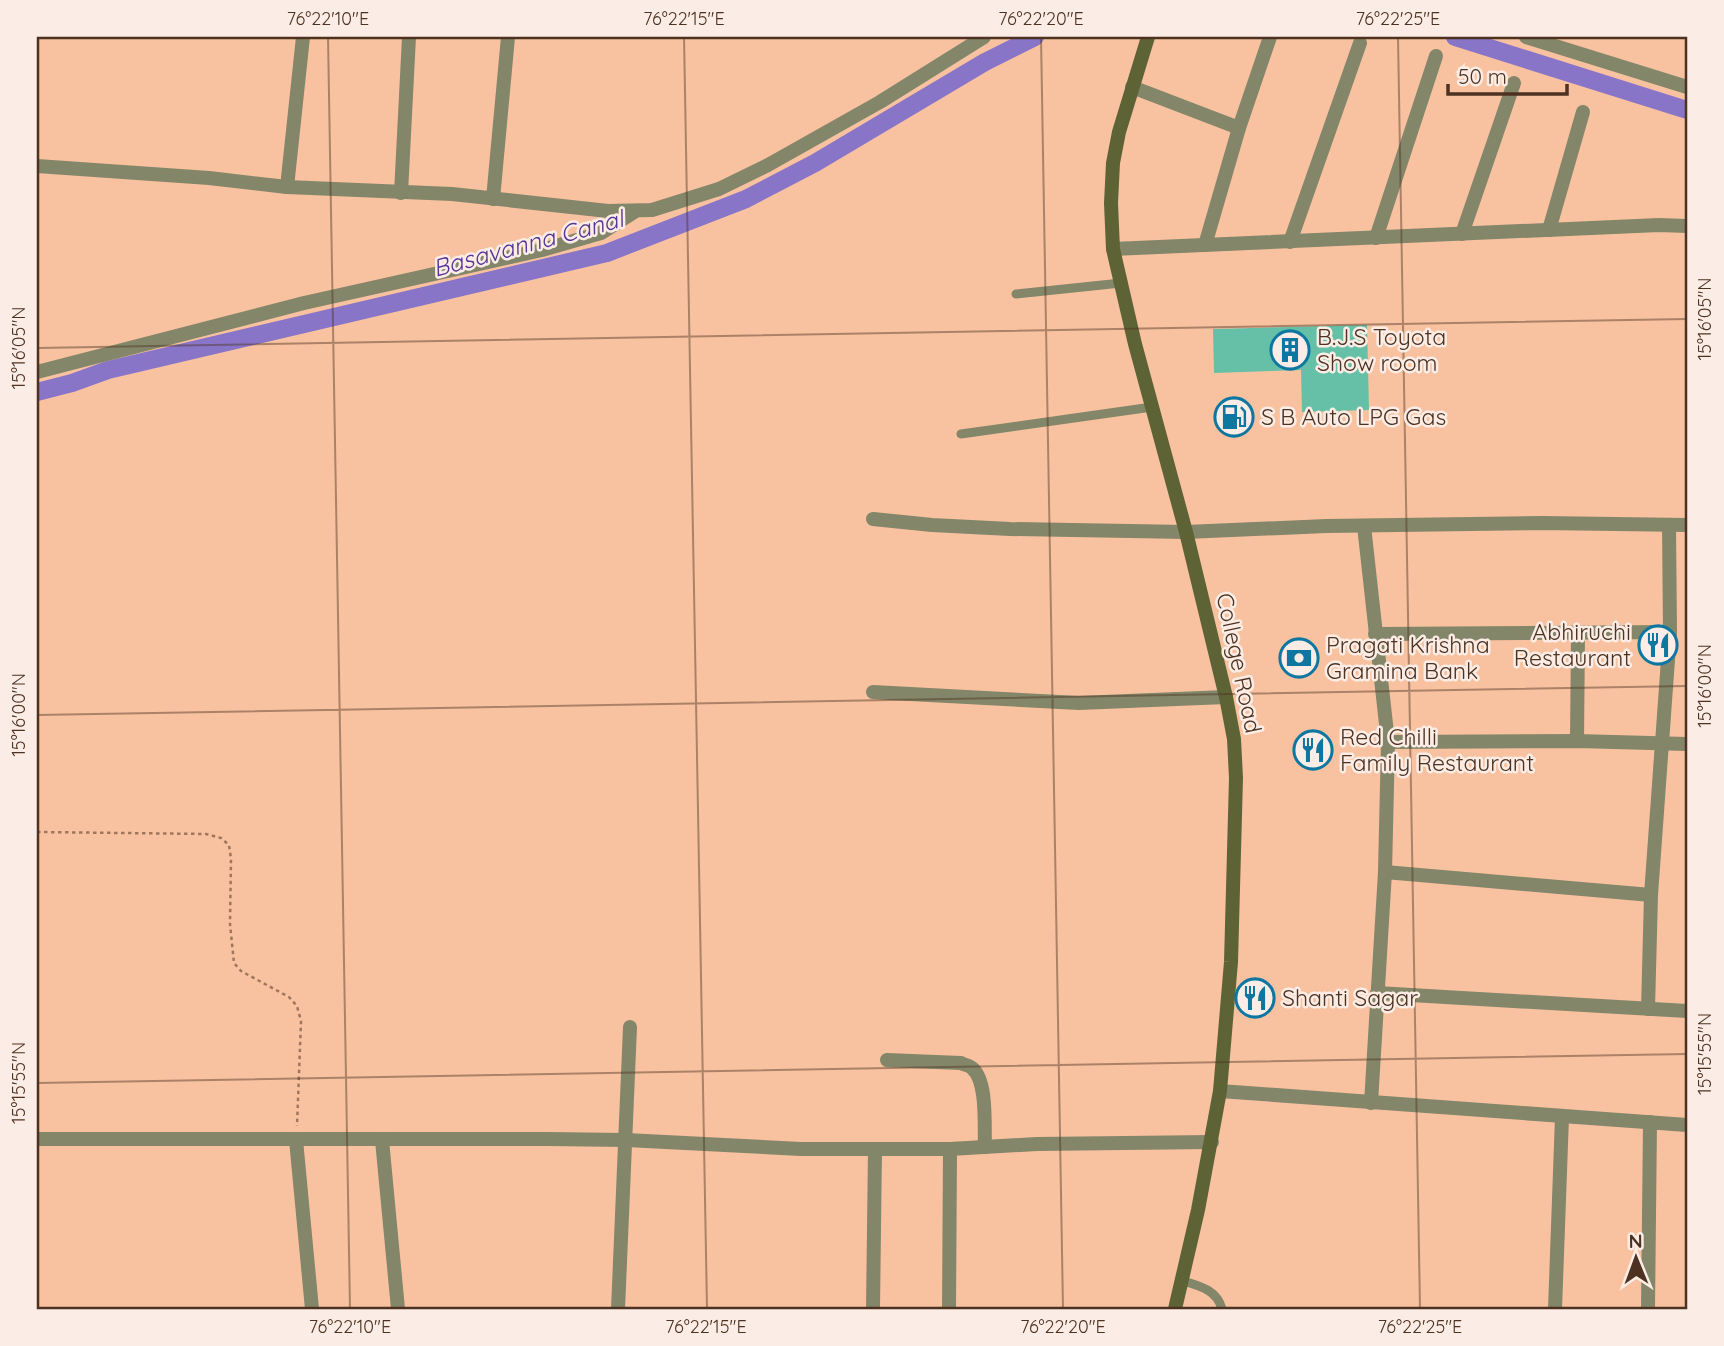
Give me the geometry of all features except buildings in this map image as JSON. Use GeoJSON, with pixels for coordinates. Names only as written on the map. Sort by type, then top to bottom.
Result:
{"type":"FeatureCollection","features":[{"type":"Feature","properties":{"kind":"main road","name":"College Road"},"geometry":{"type":"LineString","coordinates":[[1148,37],[1113,163],[1113,249],[1186,532],[1234,739],[1236,834],[1231,962],[1220,1091],[1212,1142],[1175,1309]]}},
{"type":"Feature","properties":{"kind":"street"},"geometry":{"type":"LineString","coordinates":[[287,187],[303,37]]}},
{"type":"Feature","properties":{"kind":"street"},"geometry":{"type":"LineString","coordinates":[[401,192],[410,37]]}},
{"type":"Feature","properties":{"kind":"street"},"geometry":{"type":"LineString","coordinates":[[493,199],[508,37]]}},
{"type":"Feature","properties":{"kind":"street"},"geometry":{"type":"LineString","coordinates":[[37,166],[209,178],[287,187],[452,194],[634,212],[652,210],[719,189],[768,165],[880,102],[984,37]]}},
{"type":"Feature","properties":{"kind":"street"},"geometry":{"type":"LineString","coordinates":[[1205,246],[1239,128],[1270,37]]}},
{"type":"Feature","properties":{"kind":"street"},"geometry":{"type":"LineString","coordinates":[[1526,37],[1687,87]]}},
{"type":"Feature","properties":{"kind":"street"},"geometry":{"type":"LineString","coordinates":[[1290,242],[1360,43]]}},
{"type":"Feature","properties":{"kind":"street"},"geometry":{"type":"LineString","coordinates":[[1376,238],[1436,57]]}},
{"type":"Feature","properties":{"kind":"street"},"geometry":{"type":"LineString","coordinates":[[1462,234],[1514,83]]}},
{"type":"Feature","properties":{"kind":"street"},"geometry":{"type":"LineString","coordinates":[[1132,87],[1239,128]]}},
{"type":"Feature","properties":{"kind":"street"},"geometry":{"type":"LineString","coordinates":[[1549,230],[1583,112]]}},
{"type":"Feature","properties":{"kind":"street"},"geometry":{"type":"LineString","coordinates":[[37,372],[304,303],[576,241],[601,233],[634,212]]}},
{"type":"Feature","properties":{"kind":"street"},"geometry":{"type":"LineString","coordinates":[[1113,249],[1658,225],[1687,226]]}},
{"type":"Feature","properties":{"kind":"street"},"geometry":{"type":"LineString","coordinates":[[873,519],[1010,529],[1186,532],[1544,523],[1687,525]]}},
{"type":"Feature","properties":{"kind":"street"},"geometry":{"type":"LineString","coordinates":[[1364,526],[1388,742],[1385,872],[1371,1103]]}},
{"type":"Feature","properties":{"kind":"street"},"geometry":{"type":"LineString","coordinates":[[1648,1009],[1651,895],[1670,632],[1669,526]]}},
{"type":"Feature","properties":{"kind":"street"},"geometry":{"type":"LineString","coordinates":[[1375,634],[1670,632]]}},
{"type":"Feature","properties":{"kind":"street"},"geometry":{"type":"LineString","coordinates":[[1577,741],[1578,633]]}},
{"type":"Feature","properties":{"kind":"street"},"geometry":{"type":"LineString","coordinates":[[873,692],[1079,703],[1226,697]]}},
{"type":"Feature","properties":{"kind":"street"},"geometry":{"type":"LineString","coordinates":[[1388,742],[1577,741],[1687,744]]}},
{"type":"Feature","properties":{"kind":"street"},"geometry":{"type":"LineString","coordinates":[[1385,872],[1651,895]]}},
{"type":"Feature","properties":{"kind":"street"},"geometry":{"type":"LineString","coordinates":[[1377,993],[1687,1010]]}},
{"type":"Feature","properties":{"kind":"street"},"geometry":{"type":"LineString","coordinates":[[618,1309],[630,1027]]}},
{"type":"Feature","properties":{"kind":"street"},"geometry":{"type":"LineString","coordinates":[[887,1060],[961,1063],[972,1068],[980,1079],[983,1094],[985,1147]]}},
{"type":"Feature","properties":{"kind":"street"},"geometry":{"type":"LineString","coordinates":[[1220,1091],[1687,1125]]}},
{"type":"Feature","properties":{"kind":"street"},"geometry":{"type":"LineString","coordinates":[[1555,1309],[1562,1117]]}},
{"type":"Feature","properties":{"kind":"street"},"geometry":{"type":"LineString","coordinates":[[1648,1309],[1650,1122]]}},
{"type":"Feature","properties":{"kind":"street"},"geometry":{"type":"LineString","coordinates":[[37,1139],[626,1140],[801,1149],[950,1149],[1037,1144],[1212,1142]]}},
{"type":"Feature","properties":{"kind":"street"},"geometry":{"type":"LineString","coordinates":[[296,1140],[312,1309]]}},
{"type":"Feature","properties":{"kind":"street"},"geometry":{"type":"LineString","coordinates":[[382,1140],[398,1309]]}},
{"type":"Feature","properties":{"kind":"street"},"geometry":{"type":"LineString","coordinates":[[873,1309],[876,1149]]}},
{"type":"Feature","properties":{"kind":"street"},"geometry":{"type":"LineString","coordinates":[[949,1309],[950,1149]]}},
{"type":"Feature","properties":{"kind":"lane"},"geometry":{"type":"LineString","coordinates":[[1016,294],[1121,283]]}},
{"type":"Feature","properties":{"kind":"lane"},"geometry":{"type":"LineString","coordinates":[[961,434],[1152,407]]}},
{"type":"Feature","properties":{"kind":"lane"},"geometry":{"type":"LineString","coordinates":[[1183,1280],[1204,1287],[1214,1294],[1222,1309]]}},
{"type":"Feature","properties":{"kind":"path"},"geometry":{"type":"LineString","coordinates":[[37,832],[206,834],[221,838],[229,845],[230,923],[234,963],[241,971],[289,997],[297,1006],[301,1021],[296,1140]]}},
{"type":"Feature","properties":{"kind":"waterway","name":"Basavanna Canal"},"geometry":{"type":"LineString","coordinates":[[37,392],[108,370],[607,253],[746,199],[815,163],[985,62],[1035,37]]}},
{"type":"Feature","properties":{"kind":"waterway","name":"Basavanna Canal"},"geometry":{"type":"LineString","coordinates":[[1455,37],[1687,110]]}},
{"type":"Feature","properties":{"kind":"place","name":"B.J.S Toyota Show room"},"geometry":{"type":"Point","coordinates":[1290,350]}},
{"type":"Feature","properties":{"kind":"place","name":"S B Auto LPG Gas"},"geometry":{"type":"Point","coordinates":[1234,417]}},
{"type":"Feature","properties":{"kind":"place","name":"Abhiruchi Restaurant"},"geometry":{"type":"Point","coordinates":[1658,645]}},
{"type":"Feature","properties":{"kind":"place","name":"Pragati Krishna Gramina Bank"},"geometry":{"type":"Point","coordinates":[1299,658]}},
{"type":"Feature","properties":{"kind":"place","name":"Red Chilli Family Restaurant"},"geometry":{"type":"Point","coordinates":[1313,750]}},
{"type":"Feature","properties":{"kind":"place","name":"Shanti Sagar"},"geometry":{"type":"Point","coordinates":[1255,998]}}]}
